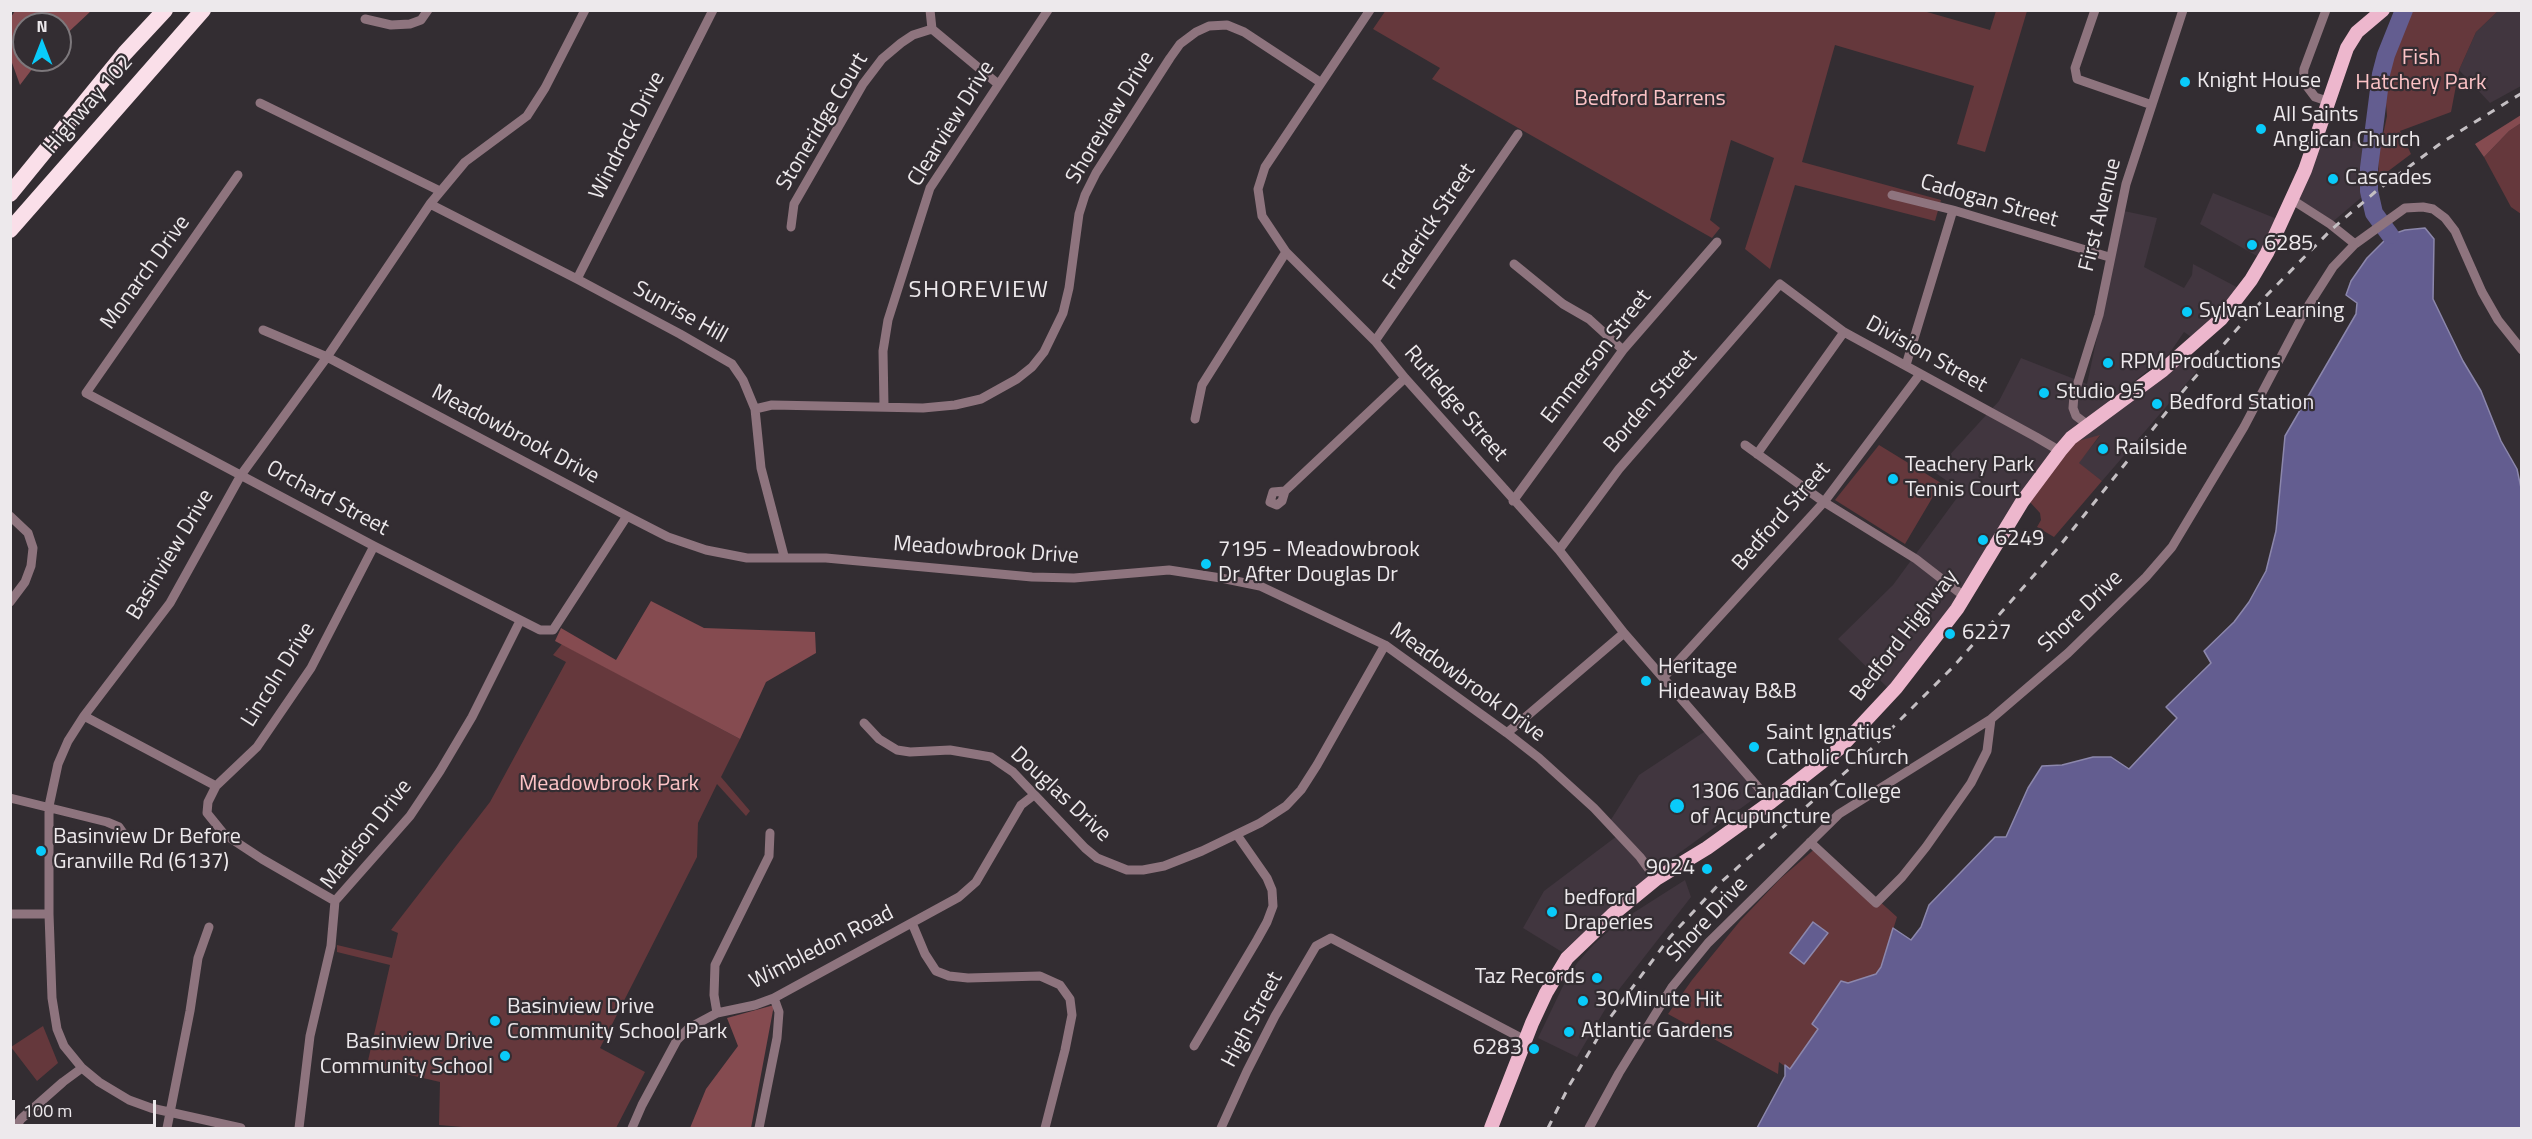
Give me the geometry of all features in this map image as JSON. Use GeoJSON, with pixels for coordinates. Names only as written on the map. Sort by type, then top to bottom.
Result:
{"type":"FeatureCollection","features":[{"type":"Feature","properties":{"kind":"highway","name":"Highway 102"},"geometry":{"type":"LineString","coordinates":[[10,194],[103,80],[165,10]]}},
{"type":"Feature","properties":{"kind":"highway","name":"Highway 102"},"geometry":{"type":"LineString","coordinates":[[10,230],[203,10]]}},
{"type":"Feature","properties":{"kind":"main road","name":"Bedford Highway"},"geometry":{"type":"LineString","coordinates":[[1491,1128],[1546,993],[1567,958],[1612,915],[1656,879],[1707,848],[1840,748],[1914,667],[1965,597],[2022,502],[2071,438],[2163,370],[2221,319],[2251,280],[2267,253],[2305,170],[2347,48],[2357,32],[2383,11]]}},
{"type":"Feature","properties":{"kind":"street"},"geometry":{"type":"LineString","coordinates":[[365,19],[391,25],[410,24],[421,20],[428,10]]}},
{"type":"Feature","properties":{"kind":"street","name":"Basinview Drive"},"geometry":{"type":"LineString","coordinates":[[241,1128],[152,1108],[129,1100],[110,1090],[82,1068],[64,1046],[57,1029],[52,998],[49,914],[49,806],[58,764],[68,741],[84,716],[170,603],[241,476],[327,357],[430,204],[465,162],[527,116],[545,88],[585,10]]}},
{"type":"Feature","properties":{"kind":"street","name":"Windrock Drive"},"geometry":{"type":"LineString","coordinates":[[577,279],[713,10]]}},
{"type":"Feature","properties":{"kind":"street"},"geometry":{"type":"LineString","coordinates":[[930,10],[932,29],[998,84]]}},
{"type":"Feature","properties":{"kind":"street","name":"Clearview Drive"},"geometry":{"type":"LineString","coordinates":[[884,406],[883,351],[888,320],[930,188],[1048,10]]}},
{"type":"Feature","properties":{"kind":"street","name":"Rutledge Street"},"geometry":{"type":"LineString","coordinates":[[1370,10],[1265,167],[1258,189],[1262,216],[1286,252],[1375,341],[1513,501],[1559,550],[1624,633],[1771,802]]}},
{"type":"Feature","properties":{"kind":"street"},"geometry":{"type":"LineString","coordinates":[[2095,10],[2075,68],[2077,79],[2152,105]]}},
{"type":"Feature","properties":{"kind":"street","name":"First Avenue"},"geometry":{"type":"LineString","coordinates":[[2088,425],[2076,416],[2073,408],[2074,395],[2098,315],[2126,184],[2183,10]]}},
{"type":"Feature","properties":{"kind":"street"},"geometry":{"type":"LineString","coordinates":[[2326,10],[2304,69],[2303,81],[2315,97],[2327,101]]}},
{"type":"Feature","properties":{"kind":"street","name":"Shoreview Drive"},"geometry":{"type":"LineString","coordinates":[[755,409],[772,405],[923,408],[955,405],[981,399],[1017,379],[1032,367],[1044,352],[1063,313],[1069,288],[1078,214],[1085,195],[1101,164],[1170,58],[1180,44],[1196,32],[1209,26],[1227,24],[1244,32],[1320,82]]}},
{"type":"Feature","properties":{"kind":"street","name":"Stoneridge Court"},"geometry":{"type":"LineString","coordinates":[[792,227],[794,204],[863,84],[882,59],[900,43],[913,35],[932,29]]}},
{"type":"Feature","properties":{"kind":"street"},"geometry":{"type":"LineString","coordinates":[[260,103],[440,191]]}},
{"type":"Feature","properties":{"kind":"street","name":"Frederick Street"},"geometry":{"type":"LineString","coordinates":[[1375,341],[1518,134]]}},
{"type":"Feature","properties":{"kind":"street","name":"Monarch Drive"},"geometry":{"type":"LineString","coordinates":[[87,393],[238,175]]}},
{"type":"Feature","properties":{"kind":"street","name":"Cadogan Street"},"geometry":{"type":"LineString","coordinates":[[1892,195],[1953,210],[2109,257]]}},
{"type":"Feature","properties":{"kind":"street"},"geometry":{"type":"LineString","coordinates":[[2291,199],[2330,224],[2355,244]]}},
{"type":"Feature","properties":{"kind":"street","name":"Sunrise Hill"},"geometry":{"type":"LineString","coordinates":[[430,204],[577,279],[732,364],[743,380],[755,409],[756,439],[784,556]]}},
{"type":"Feature","properties":{"kind":"street","name":"Shore Drive"},"geometry":{"type":"LineString","coordinates":[[1589,1128],[1619,1073],[1672,987],[1708,943],[1839,814],[1991,719],[2068,653],[2146,577],[2172,547],[2244,427],[2305,311],[2333,267],[2355,244],[2405,208],[2433,209],[2445,218],[2455,231],[2482,292],[2498,320],[2522,350]]}},
{"type":"Feature","properties":{"kind":"street"},"geometry":{"type":"LineString","coordinates":[[1906,365],[1953,210]]}},
{"type":"Feature","properties":{"kind":"street","name":"Emmerson Street"},"geometry":{"type":"LineString","coordinates":[[1513,501],[1623,350],[1717,242]]}},
{"type":"Feature","properties":{"kind":"street"},"geometry":{"type":"LineString","coordinates":[[1195,419],[1202,385],[1286,252]]}},
{"type":"Feature","properties":{"kind":"street"},"geometry":{"type":"LineString","coordinates":[[1514,264],[1563,304],[1589,319],[1623,350]]}},
{"type":"Feature","properties":{"kind":"street","name":"Division Street"},"geometry":{"type":"LineString","coordinates":[[1780,284],[1844,332],[2060,452]]}},
{"type":"Feature","properties":{"kind":"street","name":"Borden Street"},"geometry":{"type":"LineString","coordinates":[[1559,550],[1619,469],[1780,284]]}},
{"type":"Feature","properties":{"kind":"street","name":"Meadowbrook Drive"},"geometry":{"type":"LineString","coordinates":[[263,330],[327,357],[668,537],[705,550],[747,558],[784,556],[1074,579],[1169,570],[1260,586],[1385,645],[1507,733],[1539,758],[1594,808],[1640,856],[1656,879]]}},
{"type":"Feature","properties":{"kind":"street"},"geometry":{"type":"LineString","coordinates":[[1757,454],[1844,332]]}},
{"type":"Feature","properties":{"kind":"street","name":"Bedford Street"},"geometry":{"type":"LineString","coordinates":[[1663,678],[1824,502],[1920,374]]}},
{"type":"Feature","properties":{"kind":"street"},"geometry":{"type":"LineString","coordinates":[[1285,491],[1405,378]]}},
{"type":"Feature","properties":{"kind":"street","name":"Orchard Street"},"geometry":{"type":"LineString","coordinates":[[87,393],[374,546],[540,630],[553,630],[627,516]]}},
{"type":"Feature","properties":{"kind":"street"},"geometry":{"type":"LineString","coordinates":[[1745,445],[1824,502],[1916,559],[1965,597]]}},
{"type":"Feature","properties":{"kind":"street"},"geometry":{"type":"LineString","coordinates":[[10,516],[28,533],[33,548],[31,567],[25,582],[10,602]]}},
{"type":"Feature","properties":{"kind":"street","name":"Lincoln Drive"},"geometry":{"type":"LineString","coordinates":[[335,901],[224,834],[207,813],[208,802],[216,786],[257,747],[284,710],[311,668],[374,546]]}},
{"type":"Feature","properties":{"kind":"street","name":"Madison Drive"},"geometry":{"type":"LineString","coordinates":[[298,1128],[310,1036],[331,946],[335,901],[410,816],[440,771],[472,717],[520,621]]}},
{"type":"Feature","properties":{"kind":"street"},"geometry":{"type":"LineString","coordinates":[[1507,733],[1624,633]]}},
{"type":"Feature","properties":{"kind":"street","name":"Douglas Drive"},"geometry":{"type":"LineString","coordinates":[[864,723],[879,739],[897,750],[910,752],[950,750],[991,757],[1013,772],[1085,848],[1111,865],[1127,870],[1143,870],[1164,866],[1237,835],[1286,806],[1301,790],[1385,645]]}},
{"type":"Feature","properties":{"kind":"street"},"geometry":{"type":"LineString","coordinates":[[84,716],[216,786]]}},
{"type":"Feature","properties":{"kind":"street"},"geometry":{"type":"LineString","coordinates":[[1810,842],[1876,903],[1908,870],[1971,783],[1987,751],[1991,719]]}},
{"type":"Feature","properties":{"kind":"street","name":"Wimbledon Road"},"geometry":{"type":"LineString","coordinates":[[632,1128],[677,1040],[689,1028],[717,1013],[755,1005],[774,998],[944,907],[976,882],[1021,806],[1034,795]]}},
{"type":"Feature","properties":{"kind":"street"},"geometry":{"type":"LineString","coordinates":[[10,798],[107,822],[119,827],[126,837]]}},
{"type":"Feature","properties":{"kind":"street"},"geometry":{"type":"LineString","coordinates":[[717,1013],[714,995],[715,965],[769,856],[770,834]]}},
{"type":"Feature","properties":{"kind":"street"},"geometry":{"type":"LineString","coordinates":[[1194,1046],[1268,922],[1273,906],[1272,890],[1268,878],[1237,835]]}},
{"type":"Feature","properties":{"kind":"street"},"geometry":{"type":"LineString","coordinates":[[10,914],[49,914]]}},
{"type":"Feature","properties":{"kind":"street"},"geometry":{"type":"LineString","coordinates":[[912,923],[925,954],[936,970],[942,974],[968,978],[1040,976],[1060,985],[1070,999],[1072,1015],[1045,1128]]}},
{"type":"Feature","properties":{"kind":"street"},"geometry":{"type":"LineString","coordinates":[[167,1128],[198,958],[209,927]]}},
{"type":"Feature","properties":{"kind":"street","name":"High Street"},"geometry":{"type":"LineString","coordinates":[[1225,1127],[1246,1071],[1281,1006],[1316,946],[1331,938],[1525,1040]]}},
{"type":"Feature","properties":{"kind":"street"},"geometry":{"type":"LineString","coordinates":[[759,1128],[777,1038],[779,1012],[774,998]]}},
{"type":"Feature","properties":{"kind":"street"},"geometry":{"type":"LineString","coordinates":[[15,1128],[21,1119],[82,1068]]}},
{"type":"Feature","properties":{"kind":"shaded area"},"geometry":{"type":"Polygon","coordinates":[[[15,10],[91,11],[72,29],[72,12],[14,12],[15,10]]]}},
{"type":"Feature","properties":{"kind":"shaded area"},"geometry":{"type":"Polygon","coordinates":[[[2498,11],[2521,11],[2521,86],[2490,103],[2459,70],[2476,32],[2498,11]]]}},
{"type":"Feature","properties":{"kind":"shaded area"},"geometry":{"type":"Polygon","coordinates":[[[12,16],[12,63],[11,60],[12,16]]]}},
{"type":"Feature","properties":{"kind":"shaded area"},"geometry":{"type":"Polygon","coordinates":[[[15,72],[30,72],[20,85],[15,72]]]}},
{"type":"Feature","properties":{"kind":"shaded area"},"geometry":{"type":"Polygon","coordinates":[[[2521,115],[2521,123],[2509,131],[2484,157],[2475,144],[2521,115]]]}},
{"type":"Feature","properties":{"kind":"shaded area"},"geometry":{"type":"Polygon","coordinates":[[[2316,138],[2372,143],[2369,191],[2330,224],[2291,199],[2316,138]]]}},
{"type":"Feature","properties":{"kind":"shaded area"},"geometry":{"type":"Polygon","coordinates":[[[2213,193],[2282,221],[2264,260],[2200,224],[2213,193]]]}},
{"type":"Feature","properties":{"kind":"shaded area"},"geometry":{"type":"Polygon","coordinates":[[[2124,211],[2157,218],[2144,267],[2184,288],[2192,275],[2193,264],[2248,293],[2201,344],[2184,332],[2169,354],[2073,429],[1962,596],[1890,690],[1838,639],[1893,585],[1962,491],[1934,472],[1999,401],[2021,358],[2087,384],[2124,211]]]}},
{"type":"Feature","properties":{"kind":"shaded area"},"geometry":{"type":"Polygon","coordinates":[[[2425,228],[2434,239],[2433,299],[2463,361],[2481,391],[2501,441],[2517,469],[2521,488],[2521,1128],[1757,1128],[1785,1076],[1785,1065],[1790,1069],[1818,1029],[1812,1024],[1841,981],[1848,983],[1876,974],[1881,967],[1893,928],[1911,940],[1921,927],[1929,905],[1995,837],[2006,837],[2028,788],[2042,766],[2062,765],[2093,757],[2111,757],[2129,769],[2177,718],[2166,707],[2211,663],[2204,651],[2234,622],[2249,602],[2266,571],[2276,531],[2285,436],[2356,314],[2357,303],[2346,295],[2351,281],[2367,258],[2390,235],[2405,230],[2425,228]]]}},
{"type":"Feature","properties":{"kind":"shaded area"},"geometry":{"type":"Polygon","coordinates":[[[2183,360],[2197,371],[2102,481],[2078,463],[2100,436],[2074,442],[2183,360]]]}},
{"type":"Feature","properties":{"kind":"shaded area"},"geometry":{"type":"Polygon","coordinates":[[[651,601],[704,628],[815,632],[816,653],[766,682],[740,739],[555,641],[561,628],[616,660],[651,601]]]}},
{"type":"Feature","properties":{"kind":"shaded area"},"geometry":{"type":"Polygon","coordinates":[[[1707,730],[1766,790],[1671,859],[1562,952],[1523,928],[1544,891],[1617,836],[1607,826],[1639,775],[1707,730]]]}},
{"type":"Feature","properties":{"kind":"shaded area"},"geometry":{"type":"Polygon","coordinates":[[[1685,880],[1691,897],[1610,1001],[1577,1057],[1538,1038],[1562,988],[1577,963],[1594,944],[1619,922],[1685,880]]]}},
{"type":"Feature","properties":{"kind":"shaded area"},"geometry":{"type":"Polygon","coordinates":[[[1813,922],[1828,933],[1804,964],[1790,953],[1813,922]]]}},
{"type":"Feature","properties":{"kind":"shaded area"},"geometry":{"type":"Polygon","coordinates":[[[774,1005],[751,1128],[690,1128],[706,1089],[738,1046],[727,1018],[774,1005]]]}},
{"type":"Feature","properties":{"kind":"green space","name":"Bedford Barrens"},"geometry":{"type":"Polygon","coordinates":[[[1386,10],[1920,10],[1990,30],[1996,11],[2027,11],[1985,152],[1957,144],[1974,86],[1835,45],[1802,162],[1941,200],[1935,221],[1795,185],[1770,269],[1745,249],[1774,158],[1731,140],[1710,220],[1720,228],[1712,238],[1432,79],[1440,68],[1373,29],[1386,10]]]}},
{"type":"Feature","properties":{"kind":"green space","name":"Fish Hatchery Park"},"geometry":{"type":"Polygon","coordinates":[[[2411,11],[2498,11],[2476,32],[2459,70],[2451,112],[2400,131],[2411,154],[2379,178],[2378,159],[2387,116],[2383,63],[2386,52],[2391,49],[2404,18],[2411,11]]]}},
{"type":"Feature","properties":{"kind":"green space"},"geometry":{"type":"Polygon","coordinates":[[[2521,123],[2521,214],[2511,207],[2484,157],[2509,131],[2521,123]]]}},
{"type":"Feature","properties":{"kind":"green space"},"geometry":{"type":"Polygon","coordinates":[[[2100,435],[2079,463],[2102,481],[2054,537],[2037,527],[2041,520],[2040,513],[2028,500],[2074,442],[2100,435]]]}},
{"type":"Feature","properties":{"kind":"green space"},"geometry":{"type":"Polygon","coordinates":[[[1879,445],[1941,483],[1905,544],[1835,500],[1879,445]]]}},
{"type":"Feature","properties":{"kind":"green space","name":"Meadowbrook Park"},"geometry":{"type":"Polygon","coordinates":[[[562,644],[740,739],[721,777],[750,811],[746,816],[717,784],[698,823],[697,857],[600,1048],[645,1072],[616,1128],[474,1128],[439,1125],[440,1082],[367,1065],[390,965],[337,952],[337,945],[392,958],[398,933],[391,930],[490,802],[566,662],[553,655],[562,644]]]}},
{"type":"Feature","properties":{"kind":"green space"},"geometry":{"type":"Polygon","coordinates":[[[1818,846],[1897,917],[1881,968],[1875,975],[1848,983],[1841,982],[1813,1024],[1819,1029],[1790,1070],[1779,1062],[1778,1074],[1668,1014],[1692,980],[1740,921],[1780,879],[1818,846]]]}},
{"type":"Feature","properties":{"kind":"green space"},"geometry":{"type":"Polygon","coordinates":[[[43,1026],[58,1063],[37,1081],[11,1047],[43,1026]]]}},
{"type":"Feature","properties":{"kind":"waterway"},"geometry":{"type":"LineString","coordinates":[[2390,235],[2374,213],[2369,191],[2369,168],[2381,74],[2404,10]]}},
{"type":"Feature","properties":{"kind":"railway"},"geometry":{"type":"LineString","coordinates":[[1548,1128],[1569,1086],[1609,1019],[1670,937],[1720,883],[1866,754],[1953,667],[2058,548],[2184,390],[2266,296],[2331,230],[2375,192],[2441,143],[2522,93]]}},
{"type":"Feature","properties":{"kind":"place","name":"Knight House"},"geometry":{"type":"Point","coordinates":[2185,82]}},
{"type":"Feature","properties":{"kind":"place","name":"All Saints Anglican Church"},"geometry":{"type":"Point","coordinates":[2261,129]}},
{"type":"Feature","properties":{"kind":"place","name":"Cascades"},"geometry":{"type":"Point","coordinates":[2333,179]}},
{"type":"Feature","properties":{"kind":"place","name":"6285"},"geometry":{"type":"Point","coordinates":[2252,245]}},
{"type":"Feature","properties":{"kind":"place","name":"Sylvan Learning"},"geometry":{"type":"Point","coordinates":[2187,312]}},
{"type":"Feature","properties":{"kind":"place","name":"RPM Productions"},"geometry":{"type":"Point","coordinates":[2108,363]}},
{"type":"Feature","properties":{"kind":"place","name":"Studio 95"},"geometry":{"type":"Point","coordinates":[2044,393]}},
{"type":"Feature","properties":{"kind":"place","name":"Bedford Station"},"geometry":{"type":"Point","coordinates":[2157,404]}},
{"type":"Feature","properties":{"kind":"place","name":"Railside"},"geometry":{"type":"Point","coordinates":[2103,449]}},
{"type":"Feature","properties":{"kind":"place","name":"Teachery Park Tennis Court"},"geometry":{"type":"Point","coordinates":[1893,479]}},
{"type":"Feature","properties":{"kind":"place","name":"6249"},"geometry":{"type":"Point","coordinates":[1983,540]}},
{"type":"Feature","properties":{"kind":"place","name":"7195 - Meadowbrook Dr After Douglas Dr"},"geometry":{"type":"Point","coordinates":[1206,564]}},
{"type":"Feature","properties":{"kind":"place","name":"6227"},"geometry":{"type":"Point","coordinates":[1950,634]}},
{"type":"Feature","properties":{"kind":"place","name":"Heritage Hideaway B&B"},"geometry":{"type":"Point","coordinates":[1646,681]}},
{"type":"Feature","properties":{"kind":"place","name":"Saint Ignatius Catholic Church"},"geometry":{"type":"Point","coordinates":[1754,747]}},
{"type":"Feature","properties":{"kind":"place","name":"1306 Canadian College of Acupuncture"},"geometry":{"type":"Point","coordinates":[1677,806]}},
{"type":"Feature","properties":{"kind":"place","name":"Basinview Dr Before Granville Rd (6137)"},"geometry":{"type":"Point","coordinates":[41,851]}},
{"type":"Feature","properties":{"kind":"place","name":"9024"},"geometry":{"type":"Point","coordinates":[1707,869]}},
{"type":"Feature","properties":{"kind":"place","name":"bedford Draperies"},"geometry":{"type":"Point","coordinates":[1552,912]}},
{"type":"Feature","properties":{"kind":"place","name":"Taz Records"},"geometry":{"type":"Point","coordinates":[1597,978]}},
{"type":"Feature","properties":{"kind":"place","name":"30 Minute Hit"},"geometry":{"type":"Point","coordinates":[1583,1001]}},
{"type":"Feature","properties":{"kind":"place","name":"Basinview Drive Community School Park"},"geometry":{"type":"Point","coordinates":[495,1021]}},
{"type":"Feature","properties":{"kind":"place","name":"Atlantic Gardens"},"geometry":{"type":"Point","coordinates":[1569,1032]}},
{"type":"Feature","properties":{"kind":"place","name":"6283"},"geometry":{"type":"Point","coordinates":[1534,1049]}},
{"type":"Feature","properties":{"kind":"place","name":"Basinview Drive Community School"},"geometry":{"type":"Point","coordinates":[505,1056]}},
{"type":"Feature","properties":{"kind":"district","name":"SHOREVIEW"},"geometry":{"type":"Point","coordinates":[979,291]}}]}
